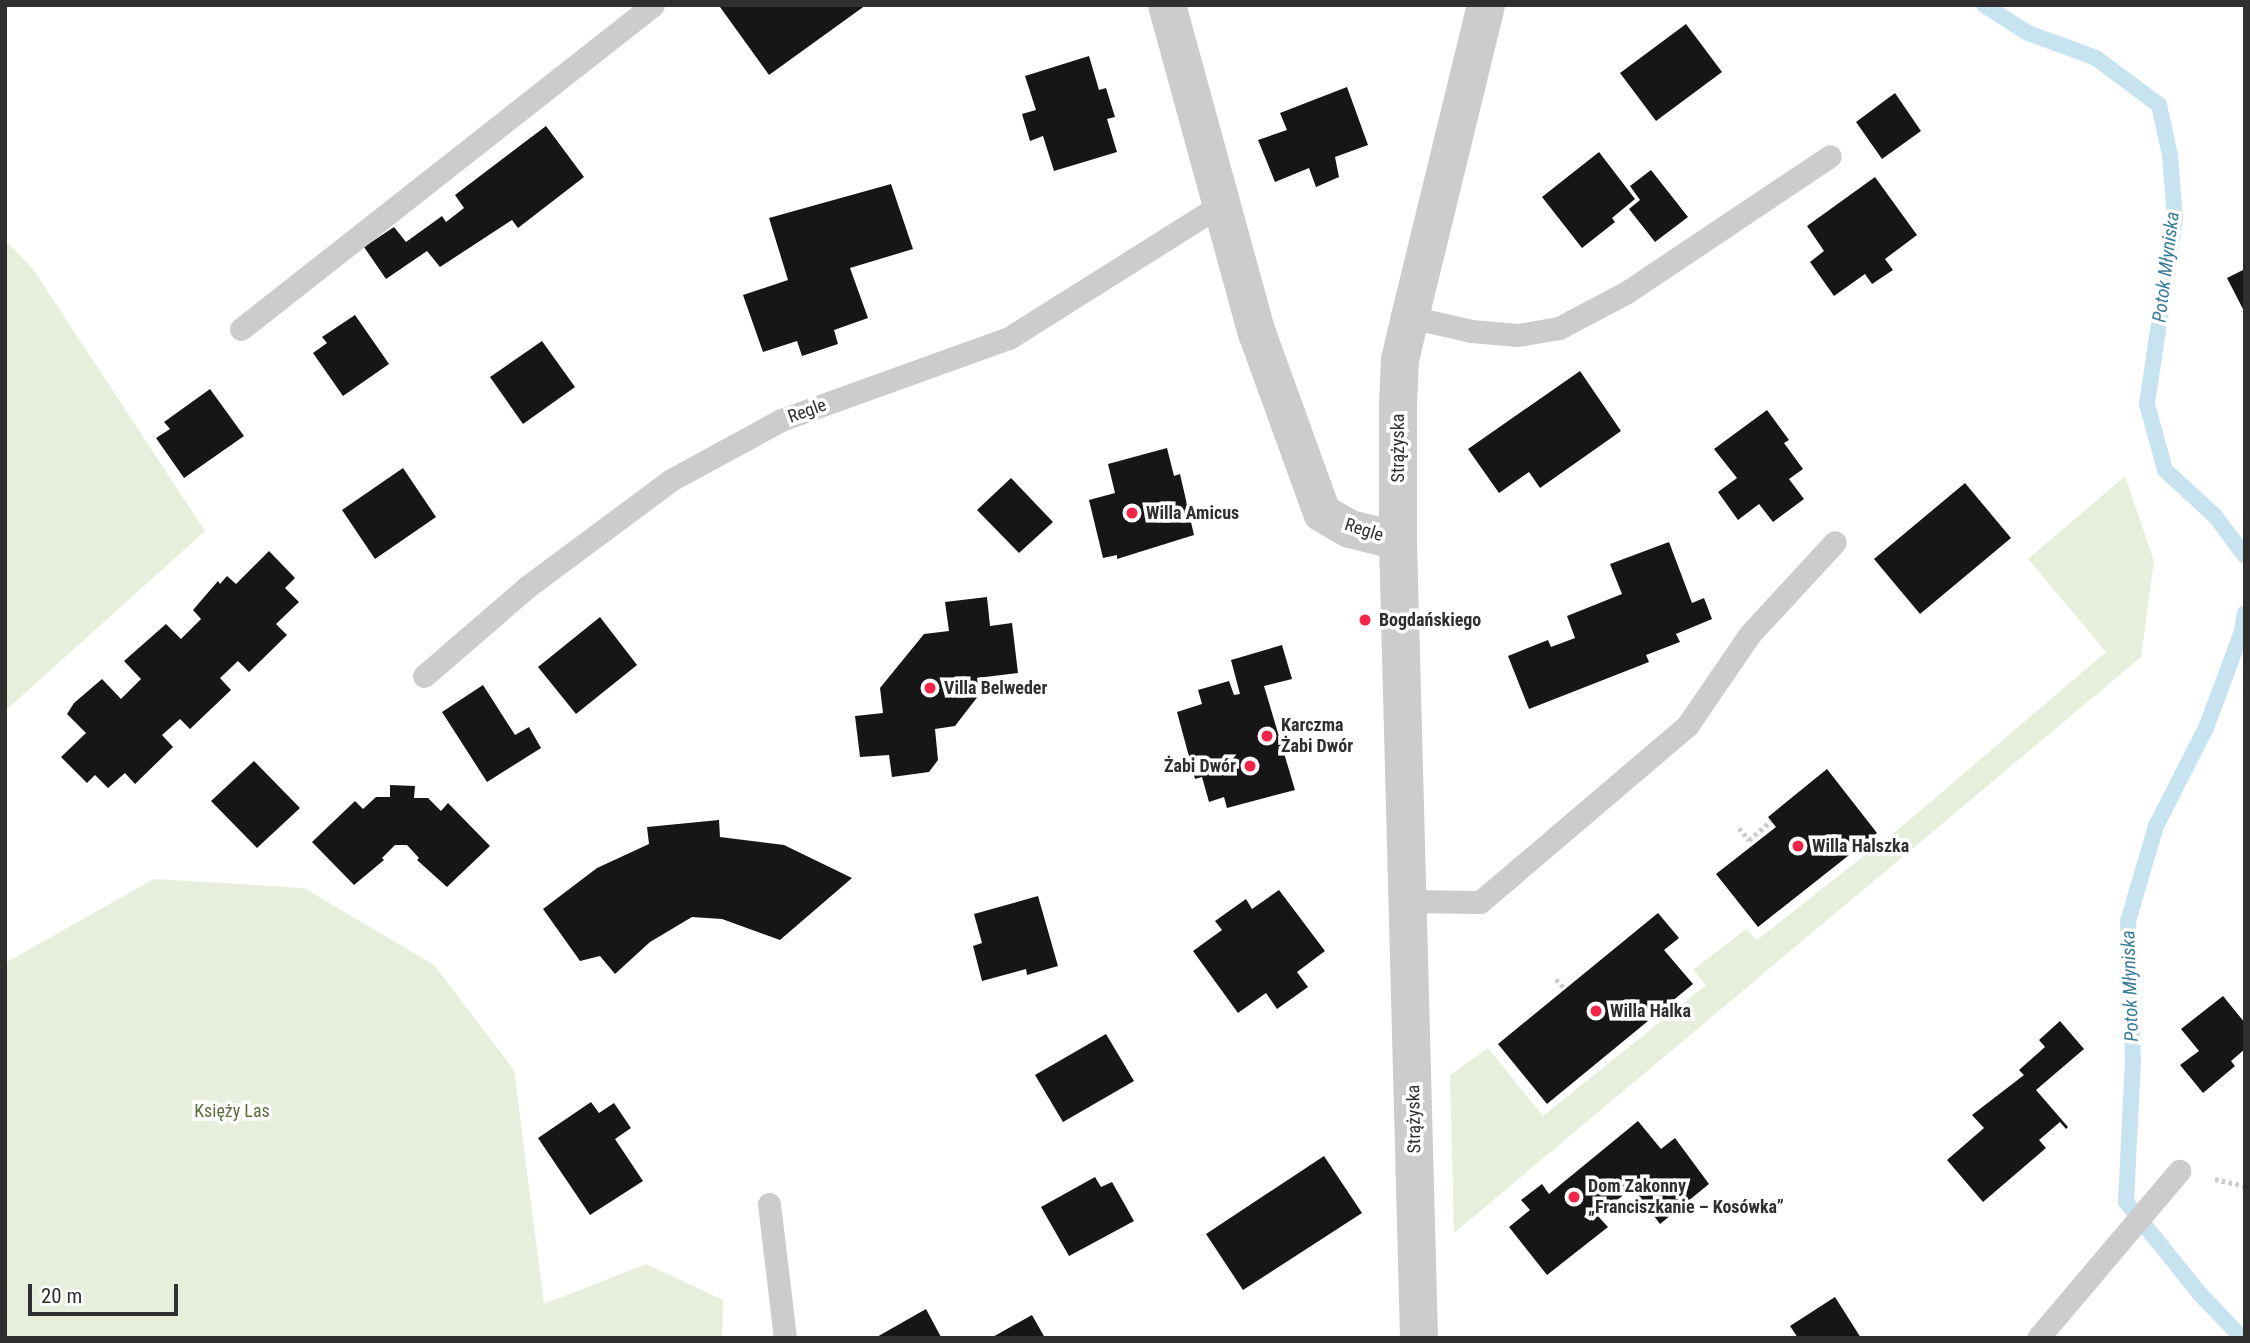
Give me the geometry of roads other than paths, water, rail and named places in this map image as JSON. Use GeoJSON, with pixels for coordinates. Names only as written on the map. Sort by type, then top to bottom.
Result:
{"type":"FeatureCollection","features":[{"type":"Feature","properties":{"kind":"street","name":"Regle"},"geometry":{"type":"LineString","coordinates":[[1167,5],[1258,333],[1322,513],[1350,529],[1398,541]]}},
{"type":"Feature","properties":{"kind":"street","name":"Strążyska"},"geometry":{"type":"LineString","coordinates":[[1419,1338],[1398,541],[1400,360],[1486,5]]}},
{"type":"Feature","properties":{"kind":"lane"},"geometry":{"type":"LineString","coordinates":[[241,329],[653,5]]}},
{"type":"Feature","properties":{"kind":"lane"},"geometry":{"type":"LineString","coordinates":[[1410,317],[1471,331],[1518,335],[1559,328],[1627,292],[1830,156]]}},
{"type":"Feature","properties":{"kind":"lane","name":"Regle"},"geometry":{"type":"LineString","coordinates":[[424,676],[527,587],[671,480],[781,420],[1009,338],[1223,203]]}},
{"type":"Feature","properties":{"kind":"lane"},"geometry":{"type":"LineString","coordinates":[[1408,901],[1480,902],[1687,726],[1750,634],[1835,542]]}},
{"type":"Feature","properties":{"kind":"lane"},"geometry":{"type":"LineString","coordinates":[[2038,1338],[2179,1171]]}},
{"type":"Feature","properties":{"kind":"lane"},"geometry":{"type":"LineString","coordinates":[[769,1204],[785,1338]]}},
{"type":"Feature","properties":{"kind":"waterway","name":"Potok Młyniska"},"geometry":{"type":"LineString","coordinates":[[1984,5],[2028,33],[2096,58],[2159,105],[2170,155],[2175,218],[2147,404],[2165,470],[2215,516],[2245,556]]}},
{"type":"Feature","properties":{"kind":"waterway","name":"Potok Młyniska"},"geometry":{"type":"LineString","coordinates":[[2242,1338],[2200,1294],[2126,1202],[2133,1061],[2128,921],[2156,826],[2206,728],[2242,631],[2245,613]]}},
{"type":"Feature","properties":{"kind":"place","name":"Willa Amicus"},"geometry":{"type":"Point","coordinates":[1132,513]}},
{"type":"Feature","properties":{"kind":"place","name":"Bogdańskiego"},"geometry":{"type":"Point","coordinates":[1365,620]}},
{"type":"Feature","properties":{"kind":"place","name":"Villa Belweder"},"geometry":{"type":"Point","coordinates":[930,688]}},
{"type":"Feature","properties":{"kind":"place","name":"Karczma Żabi Dwór"},"geometry":{"type":"Point","coordinates":[1267,736]}},
{"type":"Feature","properties":{"kind":"place","name":"Żabi Dwór"},"geometry":{"type":"Point","coordinates":[1250,766]}},
{"type":"Feature","properties":{"kind":"place","name":"Willa Halszka"},"geometry":{"type":"Point","coordinates":[1798,846]}},
{"type":"Feature","properties":{"kind":"place","name":"Willa Halka"},"geometry":{"type":"Point","coordinates":[1596,1011]}},
{"type":"Feature","properties":{"kind":"place","name":"Dom Zakonny „Franciszkanie – Kosówka”"},"geometry":{"type":"Point","coordinates":[1574,1197]}},
{"type":"Feature","properties":{"kind":"park label","name":"Księży Las"},"geometry":{"type":"Point","coordinates":[232,1111]}}]}
